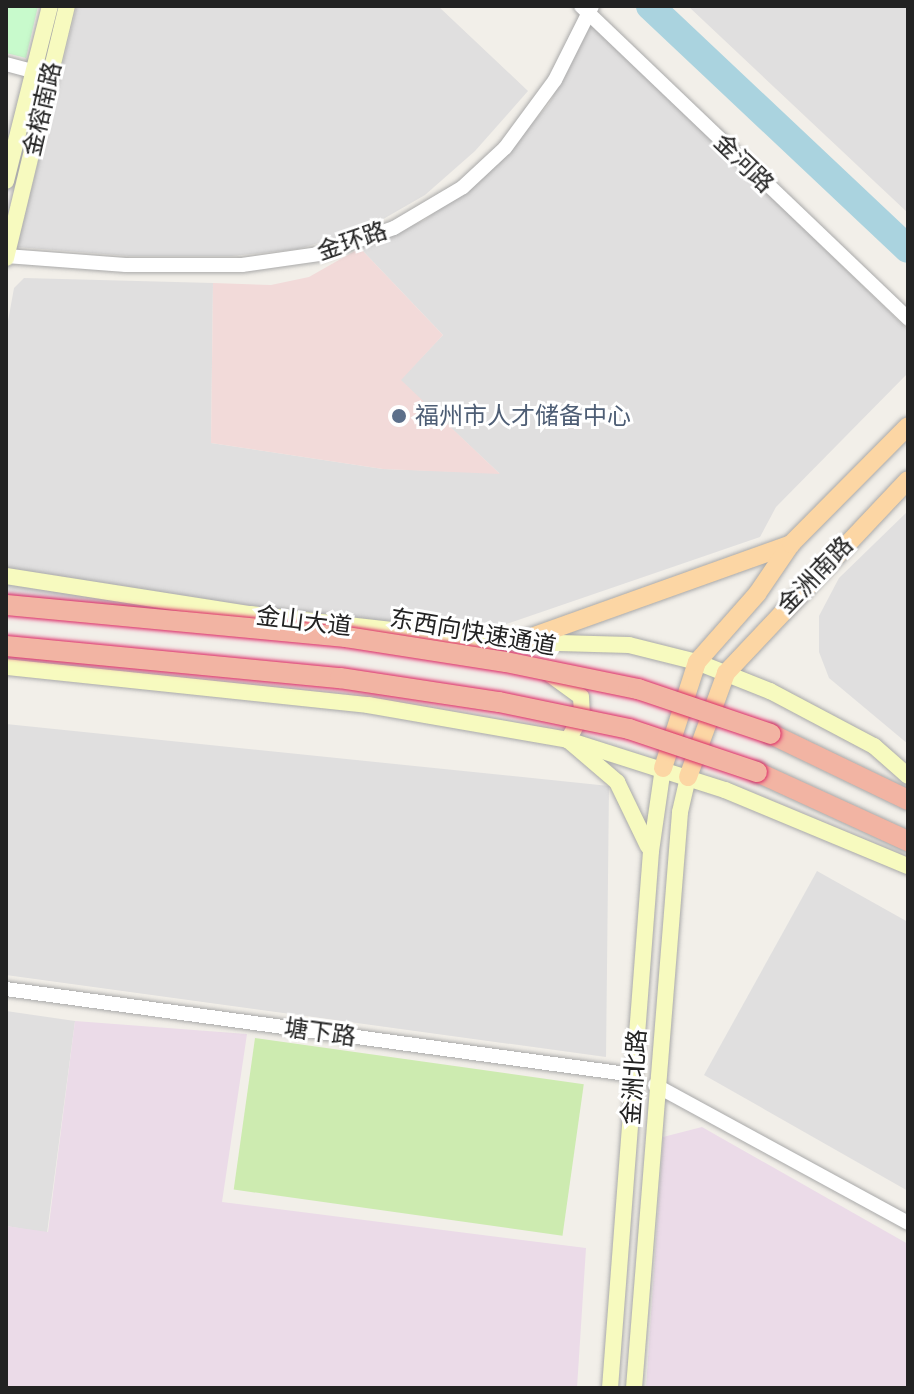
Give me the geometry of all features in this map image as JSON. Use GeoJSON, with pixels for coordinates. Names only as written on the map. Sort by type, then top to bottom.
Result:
{"type":"FeatureCollection","features":[{"type":"Feature","properties":{"kind":"highway","name":"东西向快速通道"},"geometry":{"type":"LineString","coordinates":[[6,605],[346,637],[638,689],[771,734],[908,800]]}},
{"type":"Feature","properties":{"kind":"highway"},"geometry":{"type":"LineString","coordinates":[[6,646],[340,678],[629,729],[757,772],[908,841]]}},
{"type":"Feature","properties":{"kind":"main road","name":"金榕南路"},"geometry":{"type":"LineString","coordinates":[[6,181],[50,6]]}},
{"type":"Feature","properties":{"kind":"main road","name":"金榕南路"},"geometry":{"type":"LineString","coordinates":[[6,257],[67,6]]}},
{"type":"Feature","properties":{"kind":"main road","name":"金洲南路"},"geometry":{"type":"LineString","coordinates":[[791,544],[908,426]]}},
{"type":"Feature","properties":{"kind":"main road","name":"金洲南路"},"geometry":{"type":"LineString","coordinates":[[726,673],[908,480]]}},
{"type":"Feature","properties":{"kind":"main road"},"geometry":{"type":"LineString","coordinates":[[526,639],[791,544]]}},
{"type":"Feature","properties":{"kind":"main road"},"geometry":{"type":"LineString","coordinates":[[663,768],[697,662],[757,594],[791,544]]}},
{"type":"Feature","properties":{"kind":"main road","name":"金山大道"},"geometry":{"type":"LineString","coordinates":[[6,576],[250,614],[489,641],[526,639],[629,645],[697,662],[726,673],[843,728],[908,776]]}},
{"type":"Feature","properties":{"kind":"main road"},"geometry":{"type":"LineString","coordinates":[[489,641],[568,684],[581,697],[582,714],[568,740]]}},
{"type":"Feature","properties":{"kind":"main road"},"geometry":{"type":"LineString","coordinates":[[6,667],[368,705],[568,740],[688,777],[908,866]]}},
{"type":"Feature","properties":{"kind":"main road"},"geometry":{"type":"LineString","coordinates":[[688,777],[726,673]]}},
{"type":"Feature","properties":{"kind":"main road"},"geometry":{"type":"LineString","coordinates":[[568,740],[617,782],[651,851]]}},
{"type":"Feature","properties":{"kind":"main road","name":"金洲北路"},"geometry":{"type":"LineString","coordinates":[[610,1388],[651,851],[663,768]]}},
{"type":"Feature","properties":{"kind":"main road","name":"金洲北路"},"geometry":{"type":"LineString","coordinates":[[634,1388],[655,1085],[680,812],[688,777]]}},
{"type":"Feature","properties":{"kind":"street","name":"金环路"},"geometry":{"type":"LineString","coordinates":[[6,257],[126,265],[242,265],[295,260],[369,238],[420,215],[485,169],[555,80],[588,8]]}},
{"type":"Feature","properties":{"kind":"street","name":"金河路"},"geometry":{"type":"LineString","coordinates":[[588,8],[908,319]]}},
{"type":"Feature","properties":{"kind":"street"},"geometry":{"type":"LineString","coordinates":[[6,64],[33,71]]}},
{"type":"Feature","properties":{"kind":"street","name":"塘下路"},"geometry":{"type":"LineString","coordinates":[[6,989],[634,1075]]}},
{"type":"Feature","properties":{"kind":"street"},"geometry":{"type":"LineString","coordinates":[[655,1085],[908,1223]]}},
{"type":"Feature","properties":{"kind":"shaded area"},"geometry":{"type":"Polygon","coordinates":[[[77,6],[438,6],[528,91],[475,151],[425,195],[366,229],[298,249],[232,256],[129,256],[17,247],[77,6]]]}},
{"type":"Feature","properties":{"kind":"shaded area"},"geometry":{"type":"Polygon","coordinates":[[[688,6],[908,6],[908,213],[688,6]]]}},
{"type":"Feature","properties":{"kind":"shaded area"},"geometry":{"type":"Polygon","coordinates":[[[591,22],[908,330],[908,373],[776,507],[760,537],[480,633],[6,601],[6,332],[14,288],[24,278],[213,283],[211,443],[383,469],[499,473],[400,380],[443,335],[360,248],[425,220],[502,158],[549,104],[591,22]]]}},
{"type":"Feature","properties":{"kind":"shaded area"},"geometry":{"type":"Polygon","coordinates":[[[360,248],[443,335],[401,380],[500,474],[383,469],[211,443],[213,283],[271,285],[309,277],[360,248]]]}},
{"type":"Feature","properties":{"kind":"shaded area"},"geometry":{"type":"Polygon","coordinates":[[[908,511],[908,744],[829,678],[819,652],[819,616],[839,578],[908,511]]]}},
{"type":"Feature","properties":{"kind":"shaded area"},"geometry":{"type":"Polygon","coordinates":[[[6,724],[609,786],[606,1057],[6,975],[6,724]]]}},
{"type":"Feature","properties":{"kind":"shaded area"},"geometry":{"type":"Polygon","coordinates":[[[817,871],[908,922],[908,1191],[704,1075],[817,871]]]}},
{"type":"Feature","properties":{"kind":"shaded area"},"geometry":{"type":"Polygon","coordinates":[[[6,1011],[75,1021],[47,1233],[6,1226],[6,1011]]]}},
{"type":"Feature","properties":{"kind":"shaded area"},"geometry":{"type":"Polygon","coordinates":[[[75,1021],[247,1034],[222,1202],[586,1248],[577,1388],[6,1388],[6,1226],[48,1232],[75,1021]]]}},
{"type":"Feature","properties":{"kind":"shaded area"},"geometry":{"type":"Polygon","coordinates":[[[702,1127],[908,1244],[908,1388],[646,1388],[663,1137],[702,1127]]]}},
{"type":"Feature","properties":{"kind":"green space"},"geometry":{"type":"Polygon","coordinates":[[[6,6],[38,6],[26,58],[6,53],[6,6]]]}},
{"type":"Feature","properties":{"kind":"green space"},"geometry":{"type":"Polygon","coordinates":[[[255,1038],[584,1084],[562,1236],[234,1190],[255,1038]]]}},
{"type":"Feature","properties":{"kind":"waterway"},"geometry":{"type":"LineString","coordinates":[[650,6],[908,249]]}},
{"type":"Feature","properties":{"kind":"place","name":"福州市人才储备中心"},"geometry":{"type":"Point","coordinates":[399,416]}}]}
